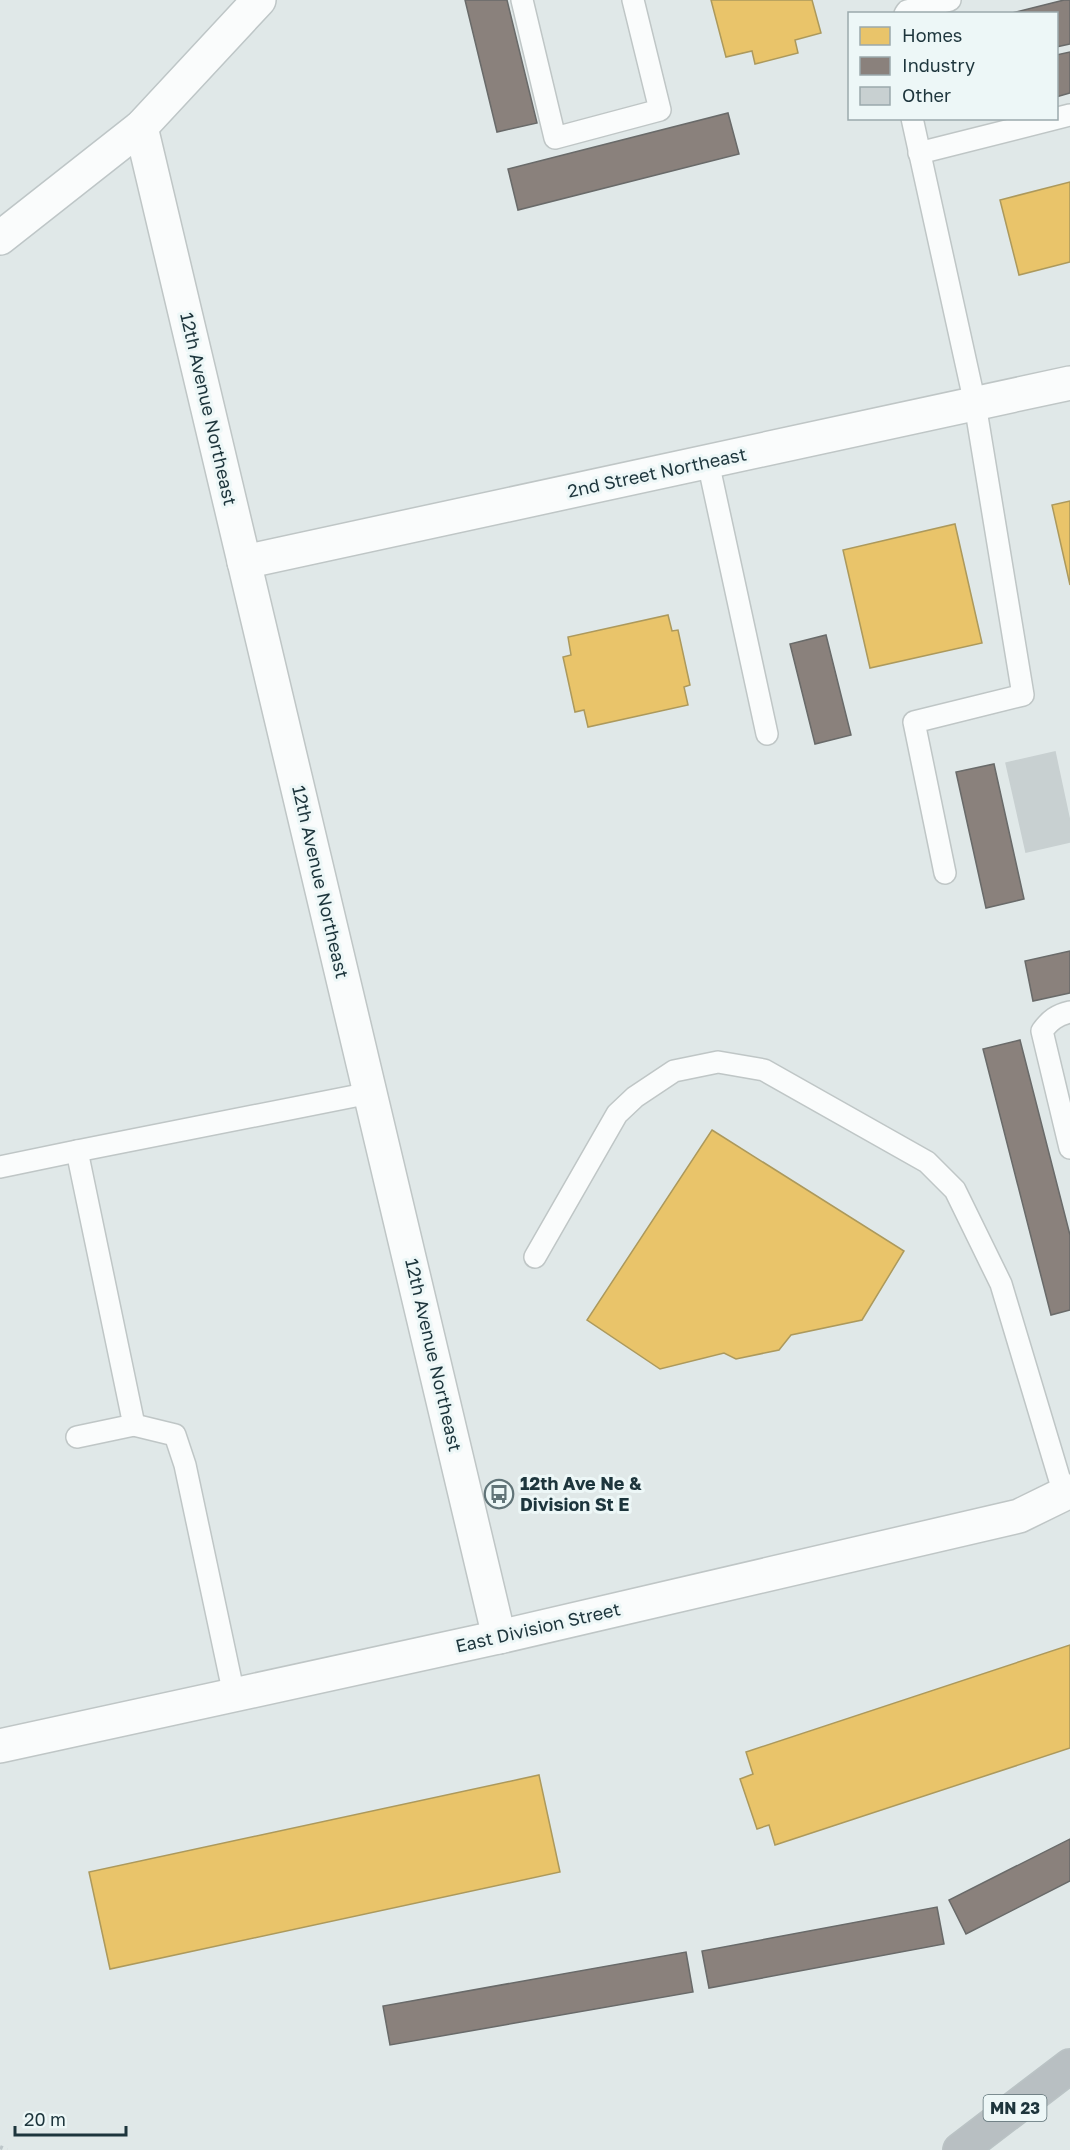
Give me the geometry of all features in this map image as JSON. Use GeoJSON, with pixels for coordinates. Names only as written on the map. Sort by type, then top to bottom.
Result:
{"type":"FeatureCollection","features":[{"type":"Feature","properties":{"kind":"highway","name":"MN 23"},"geometry":{"type":"LineString","coordinates":[[960,2150],[1070,2066]]}},
{"type":"Feature","properties":{"kind":"street"},"geometry":{"type":"LineString","coordinates":[[0,238],[141,127],[259,0]]}},
{"type":"Feature","properties":{"kind":"street","name":"12th Avenue Northeast"},"geometry":{"type":"LineString","coordinates":[[141,127],[499,1637]]}},
{"type":"Feature","properties":{"kind":"street","name":"2nd Street Northeast"},"geometry":{"type":"LineString","coordinates":[[244,562],[1070,383]]}},
{"type":"Feature","properties":{"kind":"street","name":"East Division Street"},"geometry":{"type":"LineString","coordinates":[[0,1746],[499,1637],[1019,1516],[1067,1492]]}},
{"type":"Feature","properties":{"kind":"lane"},"geometry":{"type":"LineString","coordinates":[[522,0],[555,138],[660,110],[633,0]]}},
{"type":"Feature","properties":{"kind":"lane"},"geometry":{"type":"LineString","coordinates":[[906,12],[951,0]]}},
{"type":"Feature","properties":{"kind":"lane"},"geometry":{"type":"LineString","coordinates":[[912,120],[975,404],[1023,695],[914,722],[945,873]]}},
{"type":"Feature","properties":{"kind":"lane"},"geometry":{"type":"LineString","coordinates":[[919,153],[1050,120]]}},
{"type":"Feature","properties":{"kind":"lane"},"geometry":{"type":"LineString","coordinates":[[708,462],[767,734]]}},
{"type":"Feature","properties":{"kind":"lane"},"geometry":{"type":"LineString","coordinates":[[1070,1012],[1061,1014],[1050,1021],[1042,1031],[1070,1148]]}},
{"type":"Feature","properties":{"kind":"lane"},"geometry":{"type":"LineString","coordinates":[[535,1257],[617,1114],[635,1097],[674,1071],[718,1062],[764,1070],[927,1162],[955,1190],[1001,1284],[1067,1492]]}},
{"type":"Feature","properties":{"kind":"lane"},"geometry":{"type":"LineString","coordinates":[[0,1167],[370,1093]]}},
{"type":"Feature","properties":{"kind":"lane"},"geometry":{"type":"LineString","coordinates":[[77,1151],[134,1425]]}},
{"type":"Feature","properties":{"kind":"lane"},"geometry":{"type":"LineString","coordinates":[[77,1437],[134,1425],[175,1435],[185,1466],[234,1695]]}},
{"type":"Feature","properties":{"kind":"path"},"geometry":{"type":"LineString","coordinates":[[0,2147],[7,2150]]}},
{"type":"Feature","properties":{"kind":"building: Homes"},"geometry":{"type":"Polygon","coordinates":[[[711,0],[812,0],[821,33],[795,40],[798,53],[755,64],[752,51],[726,57],[711,0]]]}},
{"type":"Feature","properties":{"kind":"building: Homes"},"geometry":{"type":"Polygon","coordinates":[[[1070,182],[1070,262],[1019,275],[1000,200],[1070,182]]]}},
{"type":"Feature","properties":{"kind":"building: Homes"},"geometry":{"type":"Polygon","coordinates":[[[1070,501],[1070,585],[1052,505],[1070,501]]]}},
{"type":"Feature","properties":{"kind":"building: Homes"},"geometry":{"type":"Polygon","coordinates":[[[955,524],[982,643],[870,668],[843,550],[955,524]]]}},
{"type":"Feature","properties":{"kind":"building: Homes"},"geometry":{"type":"Polygon","coordinates":[[[668,615],[672,631],[678,630],[690,685],[684,687],[688,705],[588,727],[584,710],[575,712],[563,657],[571,655],[568,637],[668,615]]]}},
{"type":"Feature","properties":{"kind":"building: Homes"},"geometry":{"type":"Polygon","coordinates":[[[712,1130],[904,1251],[862,1320],[791,1335],[779,1350],[736,1359],[724,1353],[660,1369],[587,1320],[712,1130]]]}},
{"type":"Feature","properties":{"kind":"building: Homes"},"geometry":{"type":"Polygon","coordinates":[[[1070,1645],[1070,1748],[775,1845],[769,1825],[757,1829],[740,1779],[753,1774],[746,1752],[1070,1645]]]}},
{"type":"Feature","properties":{"kind":"building: Homes"},"geometry":{"type":"Polygon","coordinates":[[[539,1775],[560,1872],[110,1969],[89,1872],[539,1775]]]}},
{"type":"Feature","properties":{"kind":"building: Industry"},"geometry":{"type":"Polygon","coordinates":[[[465,0],[507,0],[537,123],[497,132],[465,0]]]}},
{"type":"Feature","properties":{"kind":"building: Industry"},"geometry":{"type":"Polygon","coordinates":[[[1070,0],[1070,44],[1058,47],[1058,12],[1016,12],[1070,0]]]}},
{"type":"Feature","properties":{"kind":"building: Industry"},"geometry":{"type":"Polygon","coordinates":[[[1070,52],[1070,93],[1058,96],[1058,55],[1070,52]]]}},
{"type":"Feature","properties":{"kind":"building: Industry"},"geometry":{"type":"Polygon","coordinates":[[[728,113],[739,154],[518,210],[508,169],[728,113]]]}},
{"type":"Feature","properties":{"kind":"building: Industry"},"geometry":{"type":"Polygon","coordinates":[[[826,635],[851,735],[815,744],[790,644],[826,635]]]}},
{"type":"Feature","properties":{"kind":"building: Industry"},"geometry":{"type":"Polygon","coordinates":[[[994,764],[1024,899],[986,908],[956,772],[994,764]]]}},
{"type":"Feature","properties":{"kind":"building: Industry"},"geometry":{"type":"Polygon","coordinates":[[[1070,951],[1070,993],[1033,1001],[1025,961],[1070,951]]]}},
{"type":"Feature","properties":{"kind":"building: Industry"},"geometry":{"type":"Polygon","coordinates":[[[1020,1040],[1070,1235],[1070,1310],[1051,1315],[983,1049],[1020,1040]]]}},
{"type":"Feature","properties":{"kind":"building: Industry"},"geometry":{"type":"Polygon","coordinates":[[[1070,1839],[1070,1881],[966,1934],[949,1900],[1070,1839]]]}},
{"type":"Feature","properties":{"kind":"building: Industry"},"geometry":{"type":"Polygon","coordinates":[[[937,1907],[944,1944],[709,1988],[702,1951],[937,1907]]]}},
{"type":"Feature","properties":{"kind":"building: Industry"},"geometry":{"type":"Polygon","coordinates":[[[686,1952],[693,1992],[390,2045],[383,2006],[686,1952]]]}},
{"type":"Feature","properties":{"kind":"building: Other"},"geometry":{"type":"Polygon","coordinates":[[[1055,752],[1070,822],[1070,842],[1026,852],[1006,763],[1055,752]]]}},
{"type":"Feature","properties":{"kind":"place","name":"12th Ave Ne & Division St E"},"geometry":{"type":"Point","coordinates":[499,1494]}}]}
